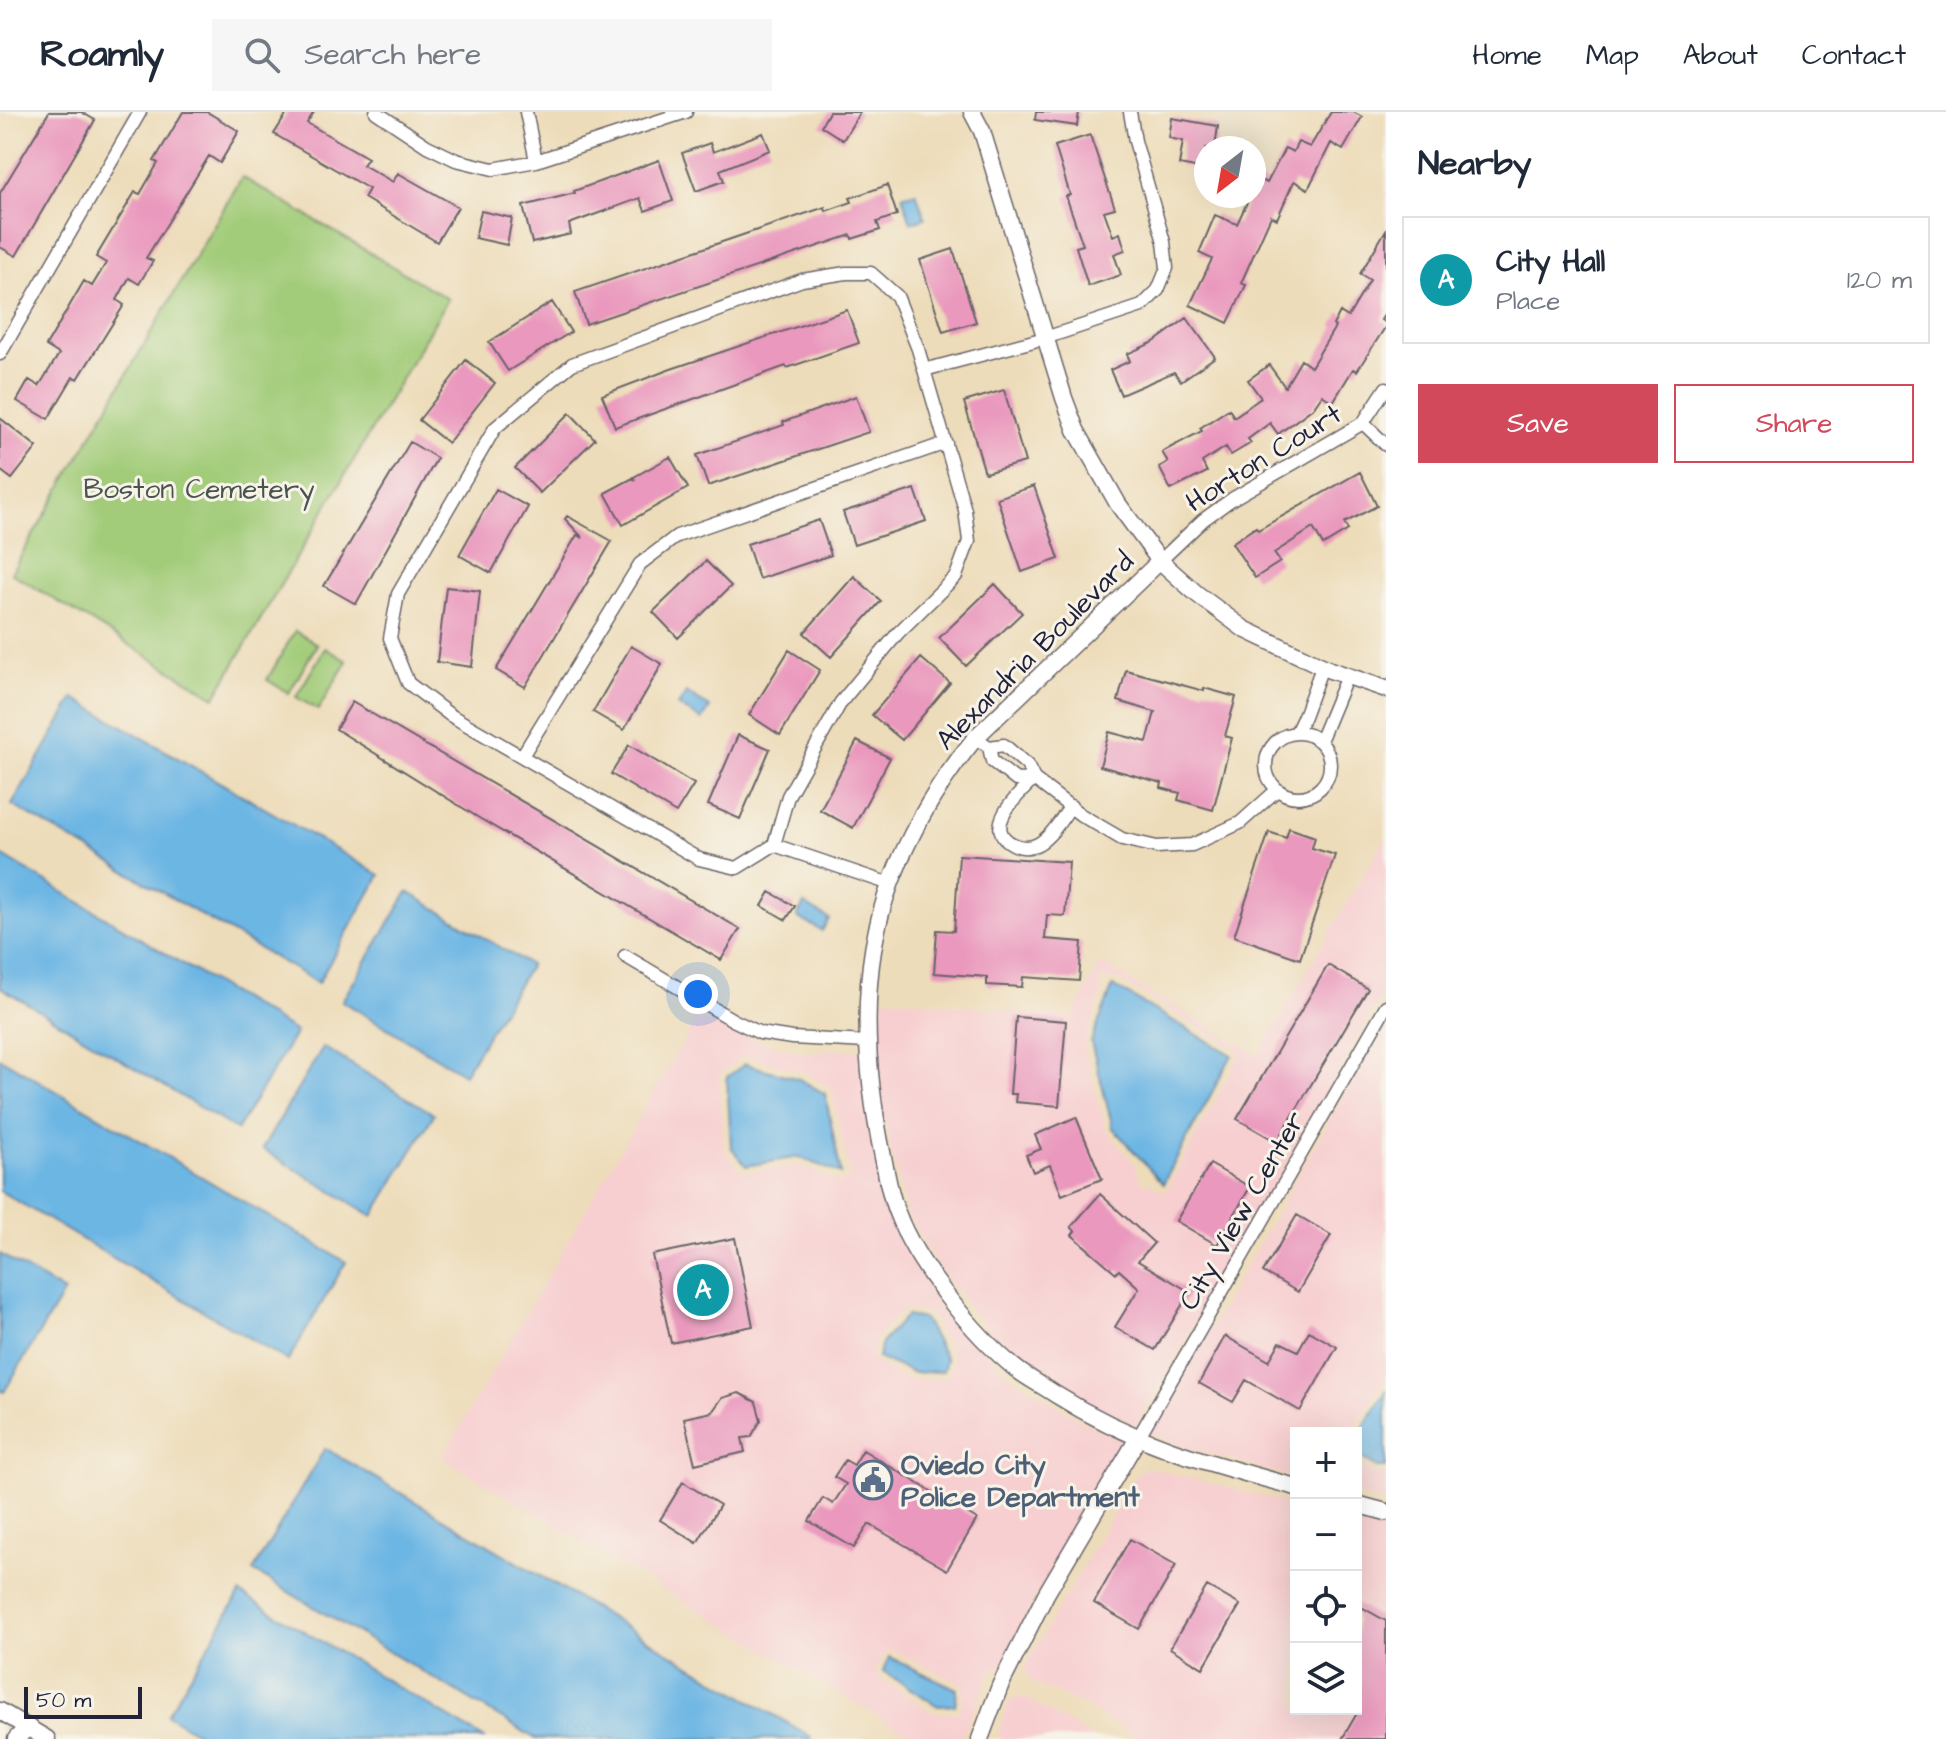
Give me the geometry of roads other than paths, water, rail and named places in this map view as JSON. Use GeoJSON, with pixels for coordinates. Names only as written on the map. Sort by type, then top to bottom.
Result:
{"type":"FeatureCollection","features":[{"type":"Feature","properties":{"kind":"street"},"geometry":{"type":"LineString","coordinates":[[0,354],[140,112]]}},
{"type":"Feature","properties":{"kind":"street"},"geometry":{"type":"LineString","coordinates":[[376,112],[427,146],[456,160],[493,169],[536,161],[686,112]]}},
{"type":"Feature","properties":{"kind":"street"},"geometry":{"type":"LineString","coordinates":[[526,112],[536,161]]}},
{"type":"Feature","properties":{"kind":"street"},"geometry":{"type":"LineString","coordinates":[[972,112],[982,131],[1076,430],[1118,504],[1160,561],[1244,629],[1322,667],[1386,689]]}},
{"type":"Feature","properties":{"kind":"street"},"geometry":{"type":"LineString","coordinates":[[924,370],[1045,338],[1142,306],[1158,290],[1167,268],[1164,242],[1135,141],[1130,112]]}},
{"type":"Feature","properties":{"kind":"street"},"geometry":{"type":"LineString","coordinates":[[846,273],[871,273],[897,296],[946,443],[965,510],[969,541],[956,576],[898,633],[841,702],[788,796],[774,845],[737,868],[699,859],[450,715],[408,683],[390,638],[398,594],[495,428],[572,364],[802,280],[846,273]]}},
{"type":"Feature","properties":{"kind":"street","name":"Horton Court"},"geometry":{"type":"LineString","coordinates":[[1160,561],[1203,520],[1232,499],[1363,423],[1386,388]]}},
{"type":"Feature","properties":{"kind":"street"},"geometry":{"type":"LineString","coordinates":[[1363,423],[1386,445]]}},
{"type":"Feature","properties":{"kind":"street"},"geometry":{"type":"LineString","coordinates":[[522,756],[640,564],[664,545],[677,536],[946,443]]}},
{"type":"Feature","properties":{"kind":"street","name":"Alexandria Boulevard"},"geometry":{"type":"LineString","coordinates":[[1160,561],[982,742],[954,764],[926,808],[890,884],[876,936],[867,1042],[876,1124],[898,1216],[938,1283],[979,1334],[1015,1368],[1077,1407],[1138,1438],[1182,1456],[1290,1485]]}},
{"type":"Feature","properties":{"kind":"street"},"geometry":{"type":"LineString","coordinates":[[1296,733],[1322,667]]}},
{"type":"Feature","properties":{"kind":"street"},"geometry":{"type":"LineString","coordinates":[[1320,741],[1347,676]]}},
{"type":"Feature","properties":{"kind":"street"},"geometry":{"type":"LineString","coordinates":[[1296,733],[1309,734],[1320,741],[1331,763],[1323,787],[1313,795],[1300,798],[1277,790],[1269,780],[1265,767],[1267,755],[1274,744],[1284,736],[1296,733]]}},
{"type":"Feature","properties":{"kind":"street"},"geometry":{"type":"LineString","coordinates":[[982,742],[992,761],[1016,780],[1034,779]]}},
{"type":"Feature","properties":{"kind":"street"},"geometry":{"type":"LineString","coordinates":[[982,742],[1004,745],[1027,765],[1034,779],[1081,815],[1122,839],[1157,847],[1192,845],[1240,823],[1277,790]]}},
{"type":"Feature","properties":{"kind":"street"},"geometry":{"type":"LineString","coordinates":[[1034,779],[1007,807],[1000,820],[1002,834],[1008,841],[1024,847],[1040,843],[1071,806]]}},
{"type":"Feature","properties":{"kind":"street"},"geometry":{"type":"LineString","coordinates":[[774,845],[890,884]]}},
{"type":"Feature","properties":{"kind":"street"},"geometry":{"type":"LineString","coordinates":[[625,956],[760,1033],[867,1042]]}},
{"type":"Feature","properties":{"kind":"street","name":"City View Center"},"geometry":{"type":"LineString","coordinates":[[1138,1438],[1386,1006]]}},
{"type":"Feature","properties":{"kind":"street"},"geometry":{"type":"LineString","coordinates":[[980,1739],[1000,1686],[1046,1594],[1138,1438]]}},
{"type":"Feature","properties":{"kind":"street"},"geometry":{"type":"LineString","coordinates":[[1362,1506],[1386,1512]]}},
{"type":"Feature","properties":{"kind":"street"},"geometry":{"type":"LineString","coordinates":[[0,1711],[22,1735],[47,1739]]}},
{"type":"Feature","properties":{"kind":"water"},"geometry":{"type":"Polygon","coordinates":[[[916,192],[925,218],[911,222],[902,196],[916,192]]]}},
{"type":"Feature","properties":{"kind":"water"},"geometry":{"type":"Polygon","coordinates":[[[686,693],[710,707],[702,720],[678,706],[686,693]]]}},
{"type":"Feature","properties":{"kind":"water"},"geometry":{"type":"Polygon","coordinates":[[[74,698],[380,875],[318,983],[12,805],[74,698]]]}},
{"type":"Feature","properties":{"kind":"water"},"geometry":{"type":"Polygon","coordinates":[[[0,854],[296,1032],[237,1130],[0,987],[0,854]]]}},
{"type":"Feature","properties":{"kind":"water"},"geometry":{"type":"Polygon","coordinates":[[[408,892],[530,965],[464,1074],[342,1001],[408,892]]]}},
{"type":"Feature","properties":{"kind":"water"},"geometry":{"type":"Polygon","coordinates":[[[804,904],[829,919],[822,931],[797,917],[804,904]]]}},
{"type":"Feature","properties":{"kind":"water"},"geometry":{"type":"Polygon","coordinates":[[[1113,986],[1232,1055],[1163,1184],[1113,1128],[1091,1042],[1113,986]]]}},
{"type":"Feature","properties":{"kind":"water"},"geometry":{"type":"Polygon","coordinates":[[[323,1047],[434,1114],[373,1216],[262,1149],[323,1047]]]}},
{"type":"Feature","properties":{"kind":"water"},"geometry":{"type":"Polygon","coordinates":[[[0,1058],[346,1262],[288,1361],[0,1191],[0,1058]]]}},
{"type":"Feature","properties":{"kind":"water"},"geometry":{"type":"Polygon","coordinates":[[[745,1064],[799,1079],[825,1094],[841,1174],[799,1157],[746,1166],[731,1147],[727,1077],[745,1064]]]}},
{"type":"Feature","properties":{"kind":"water"},"geometry":{"type":"Polygon","coordinates":[[[0,1254],[64,1292],[4,1392],[0,1390],[0,1254]]]}},
{"type":"Feature","properties":{"kind":"water"},"geometry":{"type":"Polygon","coordinates":[[[906,1316],[924,1319],[946,1359],[943,1371],[914,1373],[878,1358],[882,1342],[906,1316]]]}},
{"type":"Feature","properties":{"kind":"water"},"geometry":{"type":"Polygon","coordinates":[[[1386,1391],[1386,1468],[1377,1468],[1362,1458],[1362,1430],[1386,1391]]]}},
{"type":"Feature","properties":{"kind":"water"},"geometry":{"type":"Polygon","coordinates":[[[325,1448],[810,1739],[536,1739],[253,1571],[325,1448]]]}},
{"type":"Feature","properties":{"kind":"water"},"geometry":{"type":"Polygon","coordinates":[[[240,1593],[485,1739],[207,1739],[167,1715],[240,1593]]]}},
{"type":"Feature","properties":{"kind":"water"},"geometry":{"type":"Polygon","coordinates":[[[889,1657],[957,1689],[955,1705],[938,1706],[883,1671],[889,1657]]]}},
{"type":"Feature","properties":{"kind":"place","name":"City Hall"},"geometry":{"type":"Point","coordinates":[703,1290]}},
{"type":"Feature","properties":{"kind":"place","name":"Oviedo City Police Department"},"geometry":{"type":"Point","coordinates":[873,1480]}},
{"type":"Feature","properties":{"kind":"park label","name":"Boston Cemetery"},"geometry":{"type":"Point","coordinates":[199,488]}}]}
